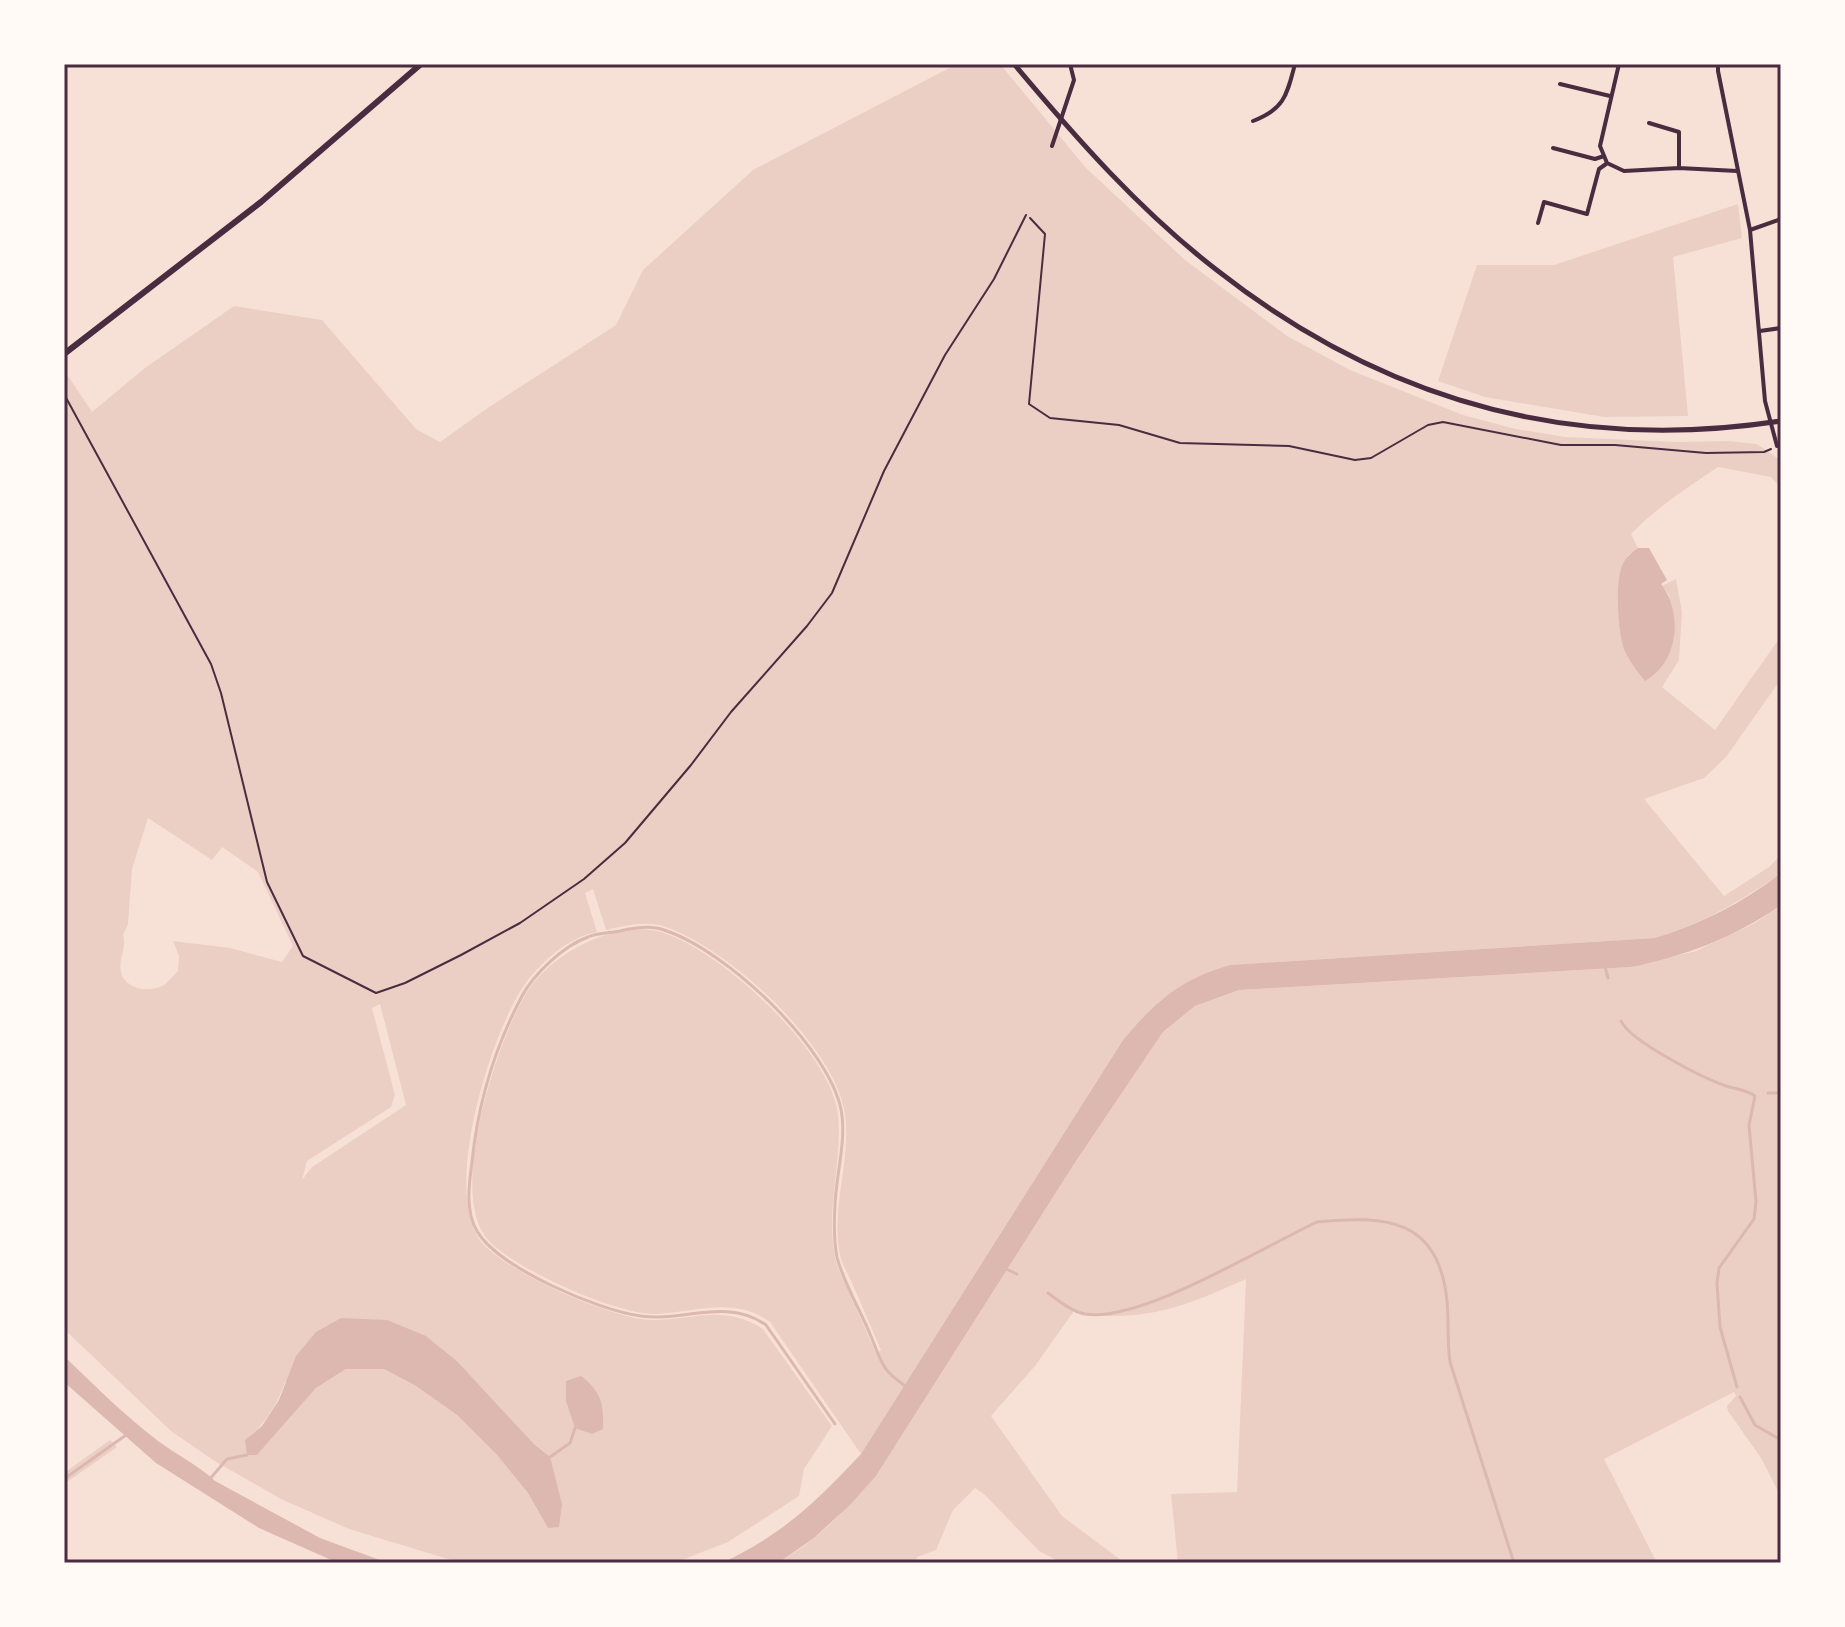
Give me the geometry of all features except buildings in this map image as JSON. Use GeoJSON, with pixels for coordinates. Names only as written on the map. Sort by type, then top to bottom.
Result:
{"type":"FeatureCollection","features":[{"type":"Feature","properties":{"kind":"main road"},"geometry":{"type":"LineString","coordinates":[[64,354],[261,202],[421,64]]}},
{"type":"Feature","properties":{"kind":"main road"},"geometry":{"type":"LineString","coordinates":[[1014,64],[1080,141],[1141,203],[1217,271],[1287,321],[1375,369],[1465,403],[1562,424],[1646,432],[1781,421]]}},
{"type":"Feature","properties":{"kind":"street"},"geometry":{"type":"LineString","coordinates":[[1052,146],[1071,94],[1074,80],[1070,64]]}},
{"type":"Feature","properties":{"kind":"street"},"geometry":{"type":"LineString","coordinates":[[1253,121],[1269,115],[1286,97],[1295,64]]}},
{"type":"Feature","properties":{"kind":"street"},"geometry":{"type":"LineString","coordinates":[[1619,64],[1600,146],[1607,163],[1624,171],[1679,168],[1737,171]]}},
{"type":"Feature","properties":{"kind":"street"},"geometry":{"type":"LineString","coordinates":[[1718,64],[1750,230],[1765,401],[1777,446]]}},
{"type":"Feature","properties":{"kind":"street"},"geometry":{"type":"LineString","coordinates":[[1560,84],[1610,96]]}},
{"type":"Feature","properties":{"kind":"street"},"geometry":{"type":"LineString","coordinates":[[1649,123],[1679,132],[1679,168]]}},
{"type":"Feature","properties":{"kind":"street"},"geometry":{"type":"LineString","coordinates":[[1553,148],[1595,159],[1604,156]]}},
{"type":"Feature","properties":{"kind":"street"},"geometry":{"type":"LineString","coordinates":[[1538,223],[1544,202],[1587,214],[1599,169],[1607,163]]}},
{"type":"Feature","properties":{"kind":"street"},"geometry":{"type":"LineString","coordinates":[[1750,230],[1781,219]]}},
{"type":"Feature","properties":{"kind":"street"},"geometry":{"type":"LineString","coordinates":[[1759,331],[1781,328]]}},
{"type":"Feature","properties":{"kind":"lane"},"geometry":{"type":"LineString","coordinates":[[64,394],[211,664],[221,693],[267,882],[303,956],[376,993],[405,983],[520,923],[584,879],[625,843],[691,765],[731,712],[832,593],[884,471],[945,355],[994,279],[1026,215]]}},
{"type":"Feature","properties":{"kind":"path"},"geometry":{"type":"LineString","coordinates":[[1026,215],[1045,234],[1029,404],[1050,418],[1119,425],[1180,443],[1289,446],[1355,460],[1371,458],[1428,425],[1443,422],[1561,445],[1615,445],[1706,453],[1764,452],[1777,446]]}},
{"type":"Feature","properties":{"kind":"shaded area"},"geometry":{"type":"Polygon","coordinates":[[[957,64],[1000,64],[1086,168],[1185,260],[1287,336],[1350,370],[1463,415],[1516,429],[1566,437],[1757,444],[1780,460],[1781,488],[1771,477],[1718,467],[1641,524],[1631,534],[1638,548],[1627,556],[1671,598],[1662,586],[1676,579],[1682,612],[1679,660],[1662,687],[1715,730],[1781,636],[1781,679],[1726,757],[1704,778],[1644,799],[1724,896],[1769,867],[1781,855],[1781,873],[1721,911],[1655,938],[1230,965],[1170,994],[1147,1013],[1123,1040],[861,1454],[770,1322],[756,1314],[729,1308],[640,1313],[594,1299],[544,1277],[502,1252],[489,1241],[477,1219],[472,1189],[481,1116],[503,1042],[529,989],[540,975],[571,951],[608,934],[627,930],[664,933],[688,944],[743,982],[796,1035],[831,1090],[839,1133],[832,1221],[836,1260],[876,1353],[881,1350],[840,1255],[838,1219],[846,1127],[844,1109],[835,1083],[820,1056],[774,1002],[719,955],[691,938],[659,925],[636,924],[606,930],[593,889],[585,893],[597,932],[587,934],[557,951],[525,984],[498,1039],[485,1076],[474,1116],[468,1156],[467,1193],[472,1224],[486,1247],[500,1258],[564,1294],[589,1304],[651,1320],[707,1315],[734,1317],[763,1329],[832,1426],[804,1469],[799,1496],[728,1542],[674,1563],[461,1563],[349,1529],[281,1499],[213,1460],[171,1431],[64,1329],[64,370],[92,412],[145,368],[234,306],[322,320],[416,429],[440,442],[616,325],[643,270],[753,170],[957,64]],[[148,818],[132,869],[128,924],[123,935],[120,967],[123,978],[133,986],[146,989],[166,983],[178,971],[179,956],[173,941],[230,948],[282,962],[293,946],[258,872],[222,847],[212,860],[148,818]],[[380,1004],[372,1008],[395,1095],[391,1107],[307,1161],[302,1180],[312,1167],[406,1105],[380,1004]],[[426,1336],[285,1382],[270,1414],[246,1440],[257,1455],[316,1388],[346,1369],[384,1369],[416,1386],[457,1415],[497,1455],[528,1493],[548,1528],[550,1457],[534,1444],[457,1361],[426,1336]]]}},
{"type":"Feature","properties":{"kind":"shaded area"},"geometry":{"type":"Polygon","coordinates":[[[1738,204],[1742,238],[1673,257],[1688,416],[1604,417],[1485,397],[1438,381],[1477,265],[1554,265],[1738,204]]]}},
{"type":"Feature","properties":{"kind":"shaded area"},"geometry":{"type":"Polygon","coordinates":[[[1638,548],[1649,548],[1667,580],[1661,584],[1673,609],[1675,622],[1671,650],[1665,662],[1645,681],[1624,649],[1618,611],[1621,569],[1626,558],[1638,548]]]}},
{"type":"Feature","properties":{"kind":"shaded area"},"geometry":{"type":"Polygon","coordinates":[[[1781,873],[1781,905],[1764,916],[1728,936],[1691,951],[1631,967],[1239,990],[1195,1006],[1163,1032],[1074,1164],[876,1476],[814,1538],[781,1561],[722,1563],[763,1541],[798,1516],[861,1454],[1123,1040],[1170,993],[1198,977],[1230,965],[1655,938],[1721,912],[1781,873]]]}},
{"type":"Feature","properties":{"kind":"shaded area"},"geometry":{"type":"Polygon","coordinates":[[[1781,905],[1781,1497],[1761,1458],[1728,1411],[1727,1406],[1736,1396],[1734,1392],[1604,1459],[1657,1563],[1178,1563],[1171,1494],[1237,1492],[1246,1279],[1165,1310],[1102,1316],[1074,1311],[1035,1366],[991,1416],[1062,1516],[1125,1563],[1062,1563],[1039,1551],[975,1488],[953,1510],[936,1550],[917,1557],[916,1563],[777,1563],[818,1535],[876,1476],[1074,1164],[1163,1032],[1195,1006],[1239,990],[1631,967],[1696,951],[1755,923],[1781,905]]]}},
{"type":"Feature","properties":{"kind":"shaded area"},"geometry":{"type":"Polygon","coordinates":[[[341,1318],[387,1320],[426,1336],[457,1361],[534,1444],[550,1457],[562,1504],[559,1527],[548,1528],[528,1493],[497,1455],[457,1415],[416,1386],[384,1369],[346,1369],[316,1388],[257,1455],[247,1455],[245,1440],[262,1426],[279,1400],[296,1356],[316,1332],[341,1318]]]}},
{"type":"Feature","properties":{"kind":"shaded area"},"geometry":{"type":"Polygon","coordinates":[[[64,1356],[145,1431],[215,1481],[320,1538],[388,1563],[338,1563],[259,1528],[156,1463],[64,1382],[64,1356]]]}},
{"type":"Feature","properties":{"kind":"shaded area"},"geometry":{"type":"Polygon","coordinates":[[[581,1376],[593,1387],[602,1405],[603,1429],[592,1434],[575,1428],[566,1401],[566,1381],[581,1376]]]}},
{"type":"Feature","properties":{"kind":"shaded area"},"geometry":{"type":"Polygon","coordinates":[[[110,1440],[117,1447],[64,1484],[64,1473],[110,1440]]]}},
{"type":"Feature","properties":{"kind":"waterway"},"geometry":{"type":"LineString","coordinates":[[835,1424],[766,1325],[751,1317],[720,1311],[657,1317],[601,1306],[527,1273],[488,1245],[477,1231],[469,1206],[470,1179],[478,1118],[495,1056],[527,988],[550,962],[578,941],[595,935],[648,927],[659,928],[689,941],[744,979],[795,1030],[816,1057],[832,1084],[843,1121],[835,1211],[837,1257],[881,1361],[890,1374],[905,1386]]}},
{"type":"Feature","properties":{"kind":"waterway"},"geometry":{"type":"LineString","coordinates":[[1605,967],[1608,978]]}},
{"type":"Feature","properties":{"kind":"waterway"},"geometry":{"type":"LineString","coordinates":[[1621,1021],[1638,1038],[1668,1058],[1715,1082],[1755,1096],[1749,1125],[1756,1202],[1754,1219],[1719,1268],[1717,1283],[1720,1327],[1737,1387]]}},
{"type":"Feature","properties":{"kind":"waterway"},"geometry":{"type":"LineString","coordinates":[[1768,1093],[1781,1093]]}},
{"type":"Feature","properties":{"kind":"waterway"},"geometry":{"type":"LineString","coordinates":[[1048,1293],[1080,1313],[1109,1314],[1169,1295],[1317,1222],[1366,1220],[1405,1228],[1421,1238],[1433,1253],[1442,1274],[1447,1301],[1450,1362],[1514,1563]]}},
{"type":"Feature","properties":{"kind":"waterway"},"geometry":{"type":"LineString","coordinates":[[1006,1269],[1017,1274]]}},
{"type":"Feature","properties":{"kind":"waterway"},"geometry":{"type":"LineString","coordinates":[[1740,1397],[1755,1425],[1781,1440]]}},
{"type":"Feature","properties":{"kind":"waterway"},"geometry":{"type":"LineString","coordinates":[[550,1457],[570,1443],[575,1428]]}},
{"type":"Feature","properties":{"kind":"waterway"},"geometry":{"type":"LineString","coordinates":[[64,1479],[126,1435]]}},
{"type":"Feature","properties":{"kind":"waterway"},"geometry":{"type":"LineString","coordinates":[[209,1480],[227,1459],[247,1455]]}}]}
